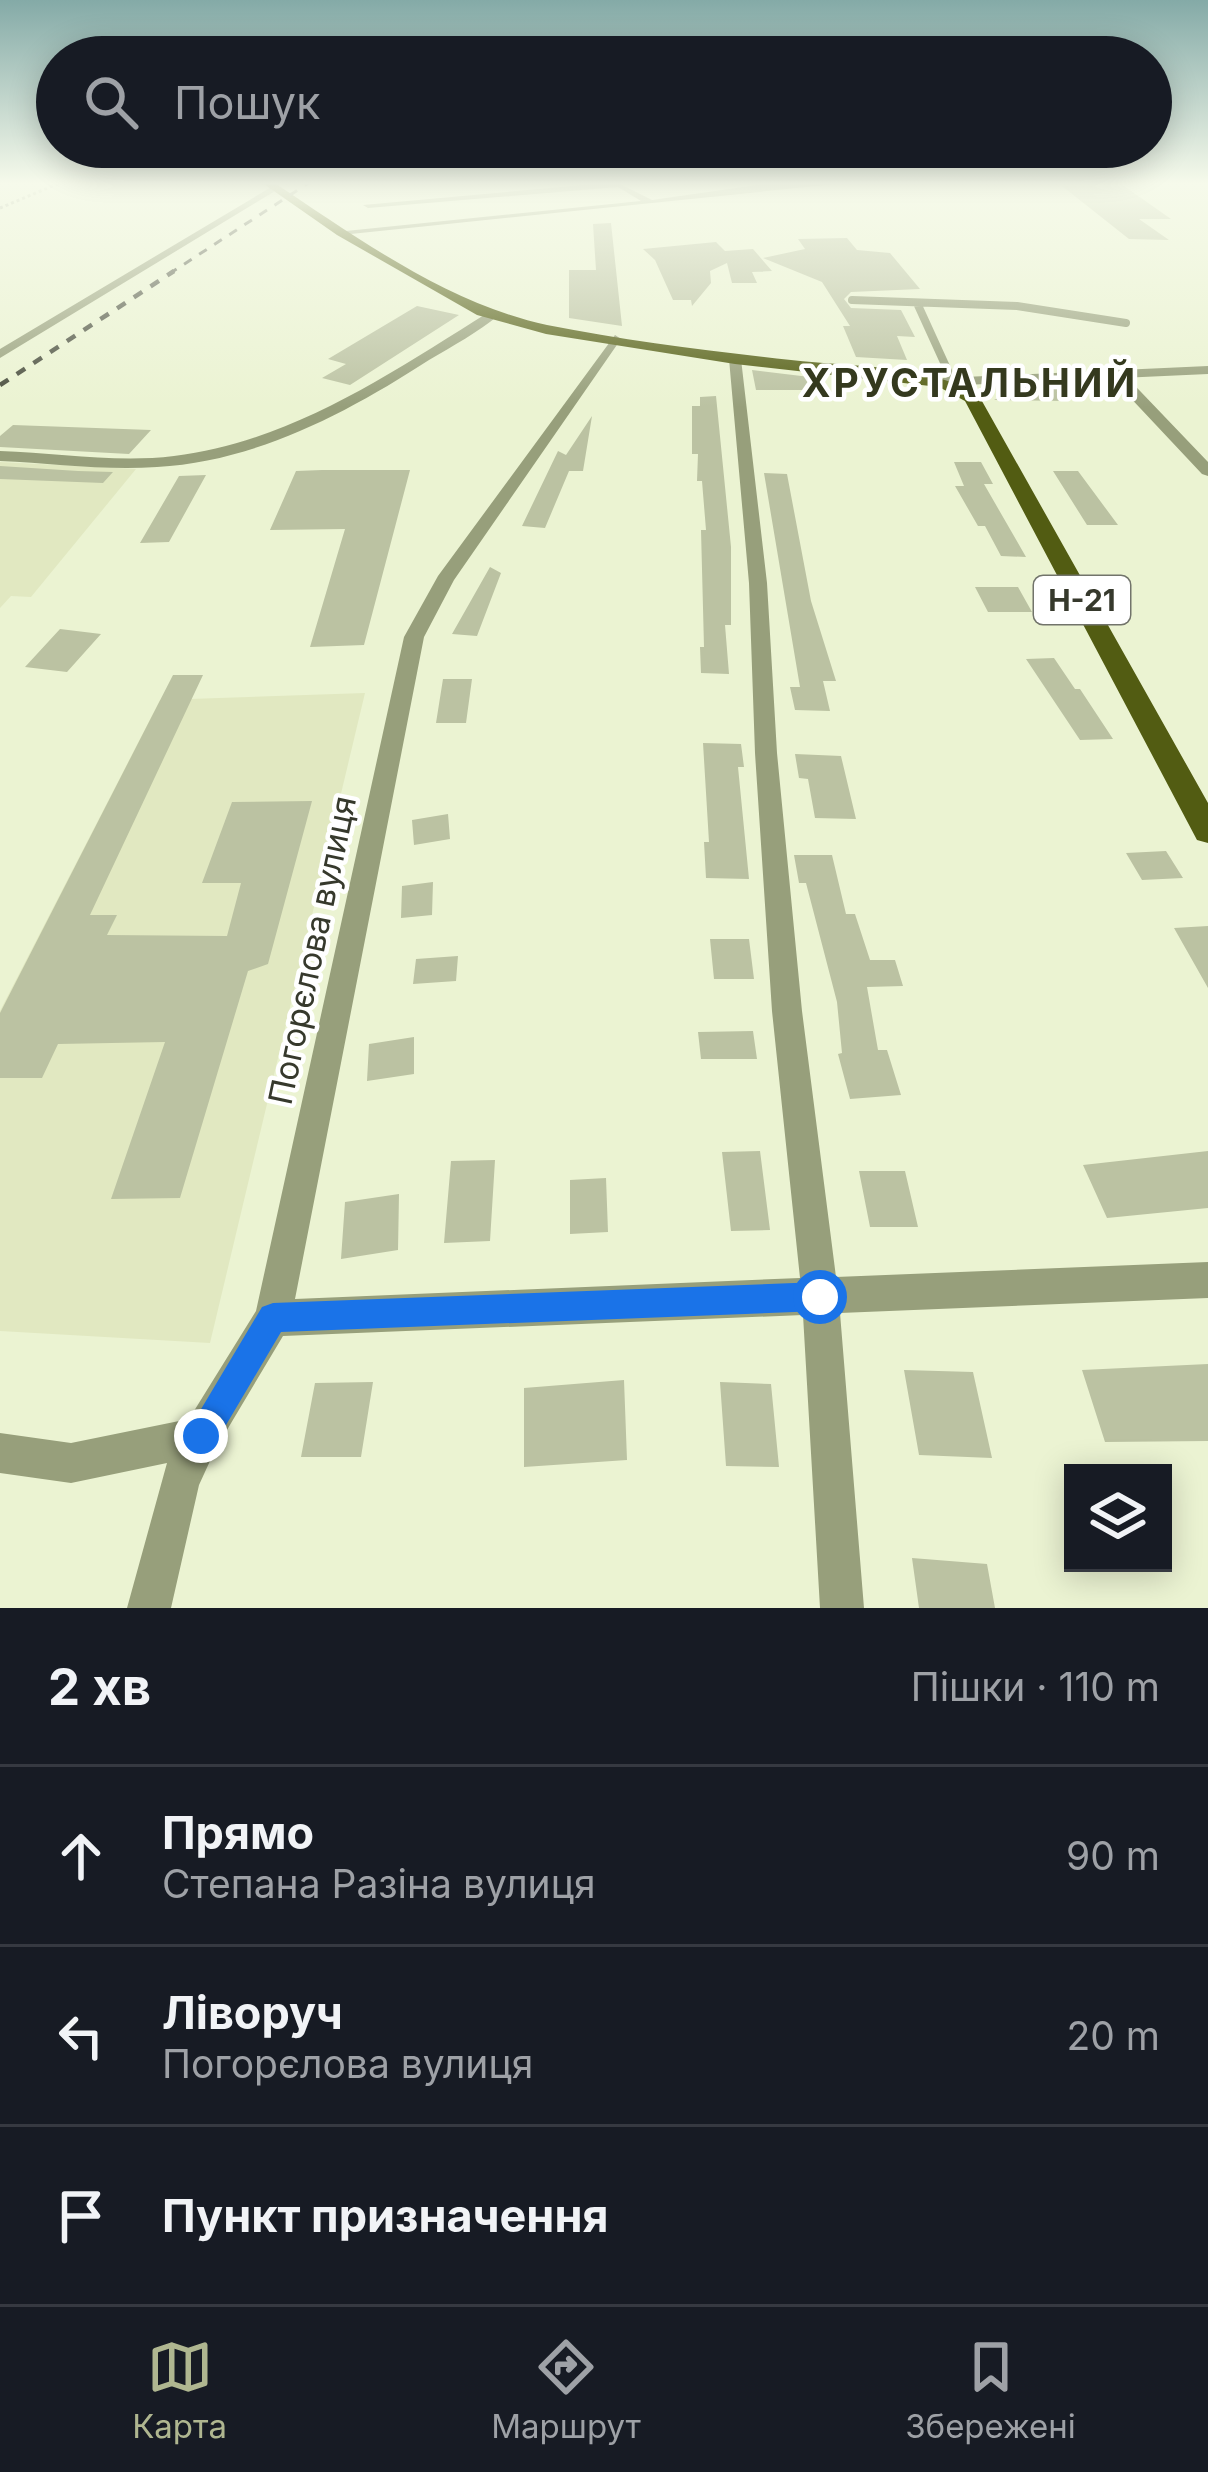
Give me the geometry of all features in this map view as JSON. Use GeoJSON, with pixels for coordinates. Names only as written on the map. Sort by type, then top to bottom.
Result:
{"type":"FeatureCollection","features":[{"type":"Feature","properties":{"kind":"main road"},"geometry":{"type":"LineString","coordinates":[[383,257],[441,292],[493,315],[546,329],[735,359],[948,382]]}},
{"type":"Feature","properties":{"kind":"main road"},"geometry":{"type":"LineString","coordinates":[[405,257],[442,280],[546,329]]}},
{"type":"Feature","properties":{"kind":"main road","name":"Н-21"},"geometry":{"type":"LineString","coordinates":[[948,382],[971,398],[980,412],[1208,831]]}},
{"type":"Feature","properties":{"kind":"street"},"geometry":{"type":"LineString","coordinates":[[0,354],[157,257]]}},
{"type":"Feature","properties":{"kind":"street"},"geometry":{"type":"LineString","coordinates":[[0,456],[176,461],[277,437],[349,404],[493,315]]}},
{"type":"Feature","properties":{"kind":"street","name":"Погорєлова вулиця"},"geometry":{"type":"LineString","coordinates":[[149,1608],[179,1482],[201,1436],[273,1318],[414,637],[445,580],[615,339]]}},
{"type":"Feature","properties":{"kind":"street"},"geometry":{"type":"LineString","coordinates":[[735,359],[758,583],[787,1011],[820,1297],[842,1608]]}},
{"type":"Feature","properties":{"kind":"street"},"geometry":{"type":"LineString","coordinates":[[948,382],[1208,370]]}},
{"type":"Feature","properties":{"kind":"street"},"geometry":{"type":"LineString","coordinates":[[1114,373],[1208,471]]}},
{"type":"Feature","properties":{"kind":"street"},"geometry":{"type":"LineString","coordinates":[[273,1318],[1208,1280]]}},
{"type":"Feature","properties":{"kind":"street"},"geometry":{"type":"LineString","coordinates":[[0,1453],[71,1463],[201,1436]]}},
{"type":"Feature","properties":{"kind":"lane"},"geometry":{"type":"LineString","coordinates":[[852,300],[1018,305],[1126,322]]}},
{"type":"Feature","properties":{"kind":"lane"},"geometry":{"type":"LineString","coordinates":[[917,303],[933,341],[949,359],[948,382]]}},
{"type":"Feature","properties":{"kind":"shaded area"},"geometry":{"type":"Polygon","coordinates":[[[0,462],[136,469],[31,597],[11,596],[0,608],[0,462]]]}},
{"type":"Feature","properties":{"kind":"shaded area"},"geometry":{"type":"Polygon","coordinates":[[[365,693],[210,1343],[0,1331],[0,1011],[160,700],[365,693]]]}},
{"type":"Feature","properties":{"kind":"building"},"geometry":{"type":"Polygon","coordinates":[[[595,257],[615,257],[622,326],[569,318],[569,270],[596,270],[595,257]]]}},
{"type":"Feature","properties":{"kind":"building"},"geometry":{"type":"Polygon","coordinates":[[[652,257],[760,257],[772,271],[752,272],[757,283],[732,283],[727,263],[710,271],[711,283],[692,306],[691,300],[673,300],[652,257]]]}},
{"type":"Feature","properties":{"kind":"building"},"geometry":{"type":"Polygon","coordinates":[[[893,257],[920,289],[851,292],[844,299],[851,308],[901,310],[915,337],[897,336],[907,360],[856,357],[843,326],[850,326],[822,282],[763,258],[893,257]]]}},
{"type":"Feature","properties":{"kind":"building"},"geometry":{"type":"Polygon","coordinates":[[[417,306],[459,315],[350,385],[322,378],[346,364],[328,359],[417,306]]]}},
{"type":"Feature","properties":{"kind":"building"},"geometry":{"type":"Polygon","coordinates":[[[752,370],[818,378],[822,390],[756,390],[752,370]]]}},
{"type":"Feature","properties":{"kind":"building"},"geometry":{"type":"Polygon","coordinates":[[[1054,385],[1069,401],[994,400],[1021,387],[1054,385]]]}},
{"type":"Feature","properties":{"kind":"building"},"geometry":{"type":"Polygon","coordinates":[[[716,396],[731,547],[731,625],[725,625],[729,674],[701,673],[701,530],[706,530],[702,481],[697,481],[698,454],[692,454],[692,406],[700,406],[700,397],[716,396]]]}},
{"type":"Feature","properties":{"kind":"building"},"geometry":{"type":"Polygon","coordinates":[[[592,416],[583,471],[569,471],[545,528],[522,526],[558,451],[566,455],[592,416]]]}},
{"type":"Feature","properties":{"kind":"building"},"geometry":{"type":"Polygon","coordinates":[[[13,425],[151,430],[129,454],[0,447],[0,436],[13,425]]]}},
{"type":"Feature","properties":{"kind":"building"},"geometry":{"type":"Polygon","coordinates":[[[954,462],[981,462],[993,484],[984,484],[1026,557],[1001,556],[985,526],[978,526],[955,486],[964,486],[954,462]]]}},
{"type":"Feature","properties":{"kind":"building"},"geometry":{"type":"Polygon","coordinates":[[[0,466],[113,472],[103,483],[0,479],[0,466]]]}},
{"type":"Feature","properties":{"kind":"building"},"geometry":{"type":"Polygon","coordinates":[[[410,470],[364,645],[310,647],[345,529],[270,530],[296,471],[410,470]]]}},
{"type":"Feature","properties":{"kind":"building"},"geometry":{"type":"Polygon","coordinates":[[[1053,471],[1078,471],[1118,525],[1087,525],[1053,471]]]}},
{"type":"Feature","properties":{"kind":"building"},"geometry":{"type":"Polygon","coordinates":[[[764,473],[787,474],[811,601],[836,681],[823,681],[830,711],[795,710],[790,687],[800,687],[764,473]]]}},
{"type":"Feature","properties":{"kind":"building"},"geometry":{"type":"Polygon","coordinates":[[[206,475],[169,542],[140,543],[179,476],[206,475]]]}},
{"type":"Feature","properties":{"kind":"building"},"geometry":{"type":"Polygon","coordinates":[[[490,567],[501,573],[477,636],[452,634],[490,567]]]}},
{"type":"Feature","properties":{"kind":"building"},"geometry":{"type":"Polygon","coordinates":[[[975,587],[1018,587],[1032,612],[988,612],[975,587]]]}},
{"type":"Feature","properties":{"kind":"building"},"geometry":{"type":"Polygon","coordinates":[[[60,629],[101,634],[67,672],[25,667],[60,629]]]}},
{"type":"Feature","properties":{"kind":"building"},"geometry":{"type":"Polygon","coordinates":[[[1054,658],[1113,739],[1080,740],[1026,659],[1054,658]]]}},
{"type":"Feature","properties":{"kind":"building"},"geometry":{"type":"Polygon","coordinates":[[[173,675],[203,675],[90,915],[117,915],[107,935],[227,936],[241,883],[202,883],[232,802],[312,801],[268,964],[248,971],[180,1198],[111,1199],[165,1042],[58,1044],[42,1078],[0,1078],[0,1013],[173,675]]]}},
{"type":"Feature","properties":{"kind":"building"},"geometry":{"type":"Polygon","coordinates":[[[443,679],[472,679],[466,723],[436,723],[443,679]]]}},
{"type":"Feature","properties":{"kind":"building"},"geometry":{"type":"Polygon","coordinates":[[[703,743],[741,744],[744,767],[738,767],[749,879],[706,878],[704,842],[709,842],[703,743]]]}},
{"type":"Feature","properties":{"kind":"building"},"geometry":{"type":"Polygon","coordinates":[[[795,754],[841,756],[856,819],[815,818],[808,779],[799,778],[795,754]]]}},
{"type":"Feature","properties":{"kind":"building"},"geometry":{"type":"Polygon","coordinates":[[[448,814],[450,839],[414,845],[412,820],[448,814]]]}},
{"type":"Feature","properties":{"kind":"building"},"geometry":{"type":"Polygon","coordinates":[[[1166,851],[1183,878],[1142,880],[1126,853],[1166,851]]]}},
{"type":"Feature","properties":{"kind":"building"},"geometry":{"type":"Polygon","coordinates":[[[794,855],[832,855],[846,914],[855,914],[870,960],[895,960],[903,986],[867,987],[878,1050],[887,1050],[901,1095],[850,1099],[838,1054],[842,1053],[837,1002],[806,883],[799,883],[794,855]]]}},
{"type":"Feature","properties":{"kind":"building"},"geometry":{"type":"Polygon","coordinates":[[[433,882],[432,915],[401,918],[402,886],[433,882]]]}},
{"type":"Feature","properties":{"kind":"building"},"geometry":{"type":"Polygon","coordinates":[[[1208,926],[1208,988],[1174,928],[1208,926]]]}},
{"type":"Feature","properties":{"kind":"building"},"geometry":{"type":"Polygon","coordinates":[[[710,939],[749,939],[754,979],[714,979],[710,939]]]}},
{"type":"Feature","properties":{"kind":"building"},"geometry":{"type":"Polygon","coordinates":[[[458,956],[456,981],[413,984],[416,959],[458,956]]]}},
{"type":"Feature","properties":{"kind":"building"},"geometry":{"type":"Polygon","coordinates":[[[753,1031],[757,1059],[701,1059],[698,1032],[753,1031]]]}},
{"type":"Feature","properties":{"kind":"building"},"geometry":{"type":"Polygon","coordinates":[[[414,1037],[414,1074],[367,1081],[369,1044],[414,1037]]]}},
{"type":"Feature","properties":{"kind":"building"},"geometry":{"type":"Polygon","coordinates":[[[760,1151],[770,1230],[731,1231],[722,1152],[760,1151]]]}},
{"type":"Feature","properties":{"kind":"building"},"geometry":{"type":"Polygon","coordinates":[[[1208,1151],[1208,1208],[1107,1218],[1083,1165],[1208,1151]]]}},
{"type":"Feature","properties":{"kind":"building"},"geometry":{"type":"Polygon","coordinates":[[[495,1160],[490,1241],[444,1243],[451,1161],[495,1160]]]}},
{"type":"Feature","properties":{"kind":"building"},"geometry":{"type":"Polygon","coordinates":[[[859,1171],[905,1171],[918,1227],[870,1227],[859,1171]]]}},
{"type":"Feature","properties":{"kind":"building"},"geometry":{"type":"Polygon","coordinates":[[[606,1178],[608,1232],[570,1234],[570,1180],[606,1178]]]}},
{"type":"Feature","properties":{"kind":"building"},"geometry":{"type":"Polygon","coordinates":[[[399,1194],[398,1250],[341,1259],[345,1202],[399,1194]]]}},
{"type":"Feature","properties":{"kind":"building"},"geometry":{"type":"Polygon","coordinates":[[[1208,1364],[1208,1441],[1105,1442],[1082,1370],[1208,1364]]]}},
{"type":"Feature","properties":{"kind":"building"},"geometry":{"type":"Polygon","coordinates":[[[904,1370],[973,1372],[992,1458],[919,1455],[904,1370]]]}},
{"type":"Feature","properties":{"kind":"building"},"geometry":{"type":"Polygon","coordinates":[[[624,1380],[627,1460],[524,1467],[524,1388],[624,1380]]]}},
{"type":"Feature","properties":{"kind":"building"},"geometry":{"type":"Polygon","coordinates":[[[373,1382],[361,1457],[301,1457],[315,1383],[373,1382]]]}},
{"type":"Feature","properties":{"kind":"building"},"geometry":{"type":"Polygon","coordinates":[[[720,1382],[771,1384],[779,1467],[726,1466],[720,1382]]]}},
{"type":"Feature","properties":{"kind":"building"},"geometry":{"type":"Polygon","coordinates":[[[912,1558],[987,1564],[995,1608],[919,1608],[912,1558]]]}},
{"type":"Feature","properties":{"kind":"railway"},"geometry":{"type":"LineString","coordinates":[[169,274],[195,257]]}},
{"type":"Feature","properties":{"kind":"railway"},"geometry":{"type":"LineString","coordinates":[[0,385],[174,271]]}},
{"type":"Feature","properties":{"kind":"district","name":"ХРУСТАЛЬНИЙ"},"geometry":{"type":"Point","coordinates":[970,382]}},
{"type":"Feature","properties":{"kind":"route"},"geometry":{"type":"LineString","coordinates":[[201,1436],[273,1318],[820,1297]]}}]}
